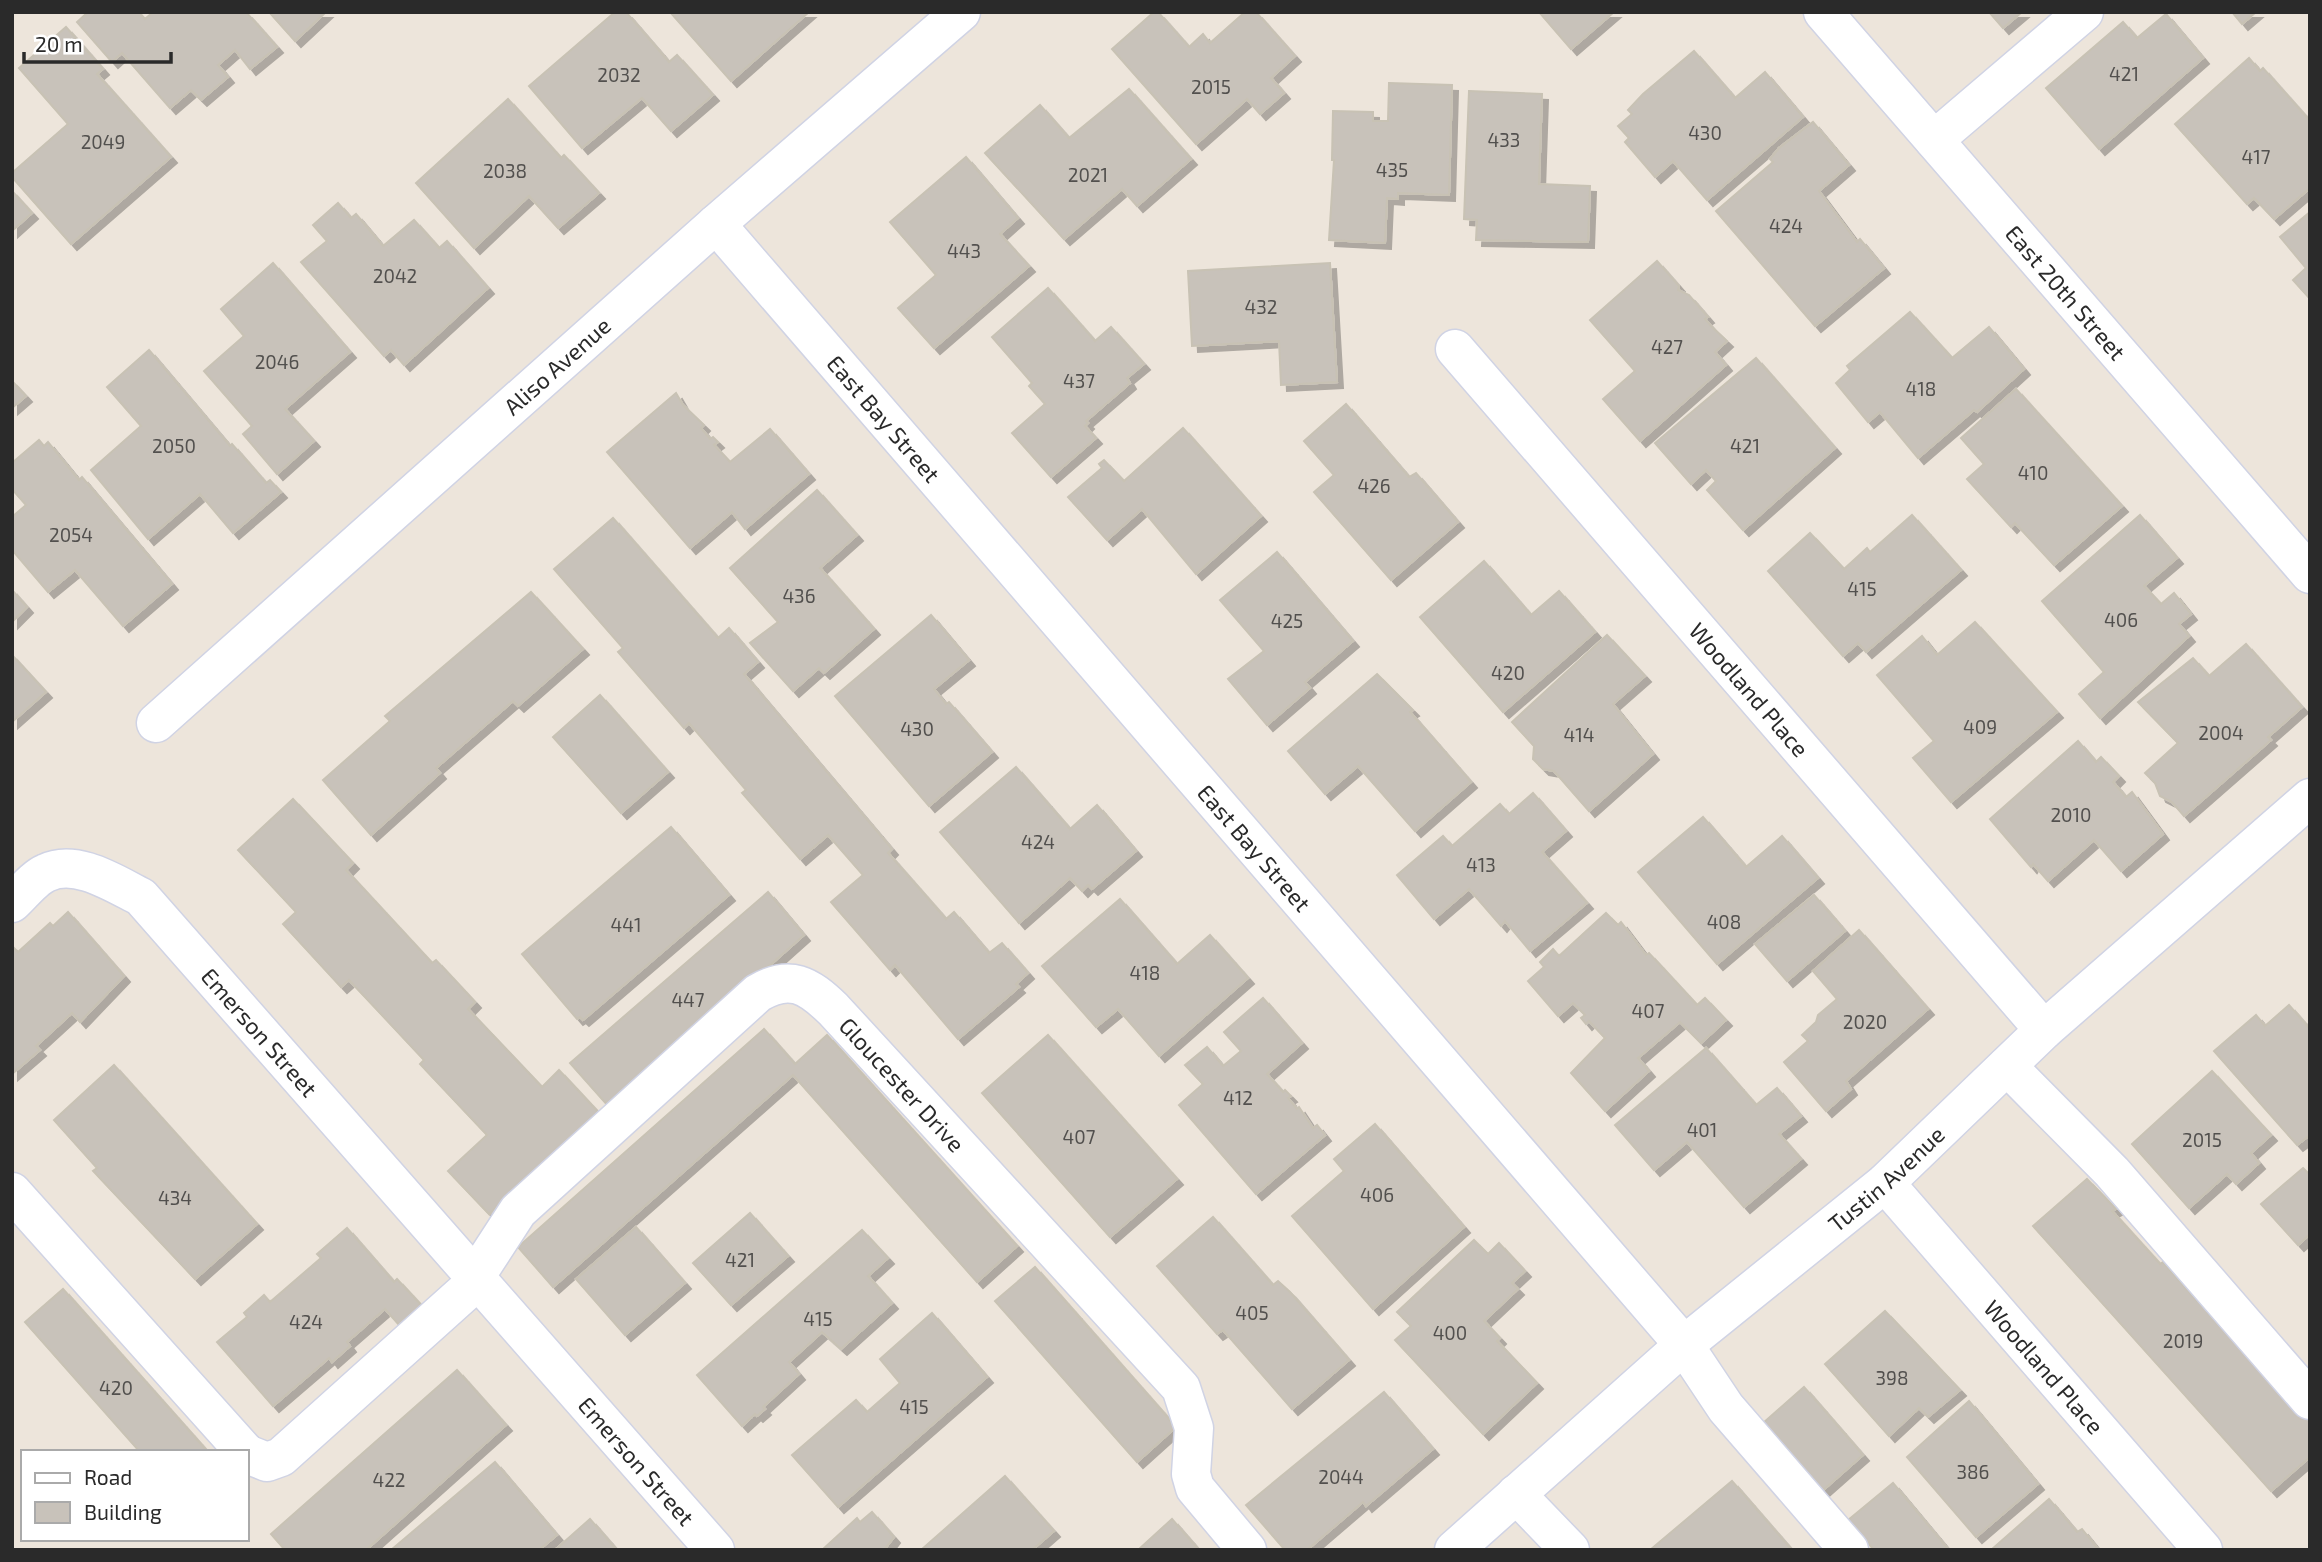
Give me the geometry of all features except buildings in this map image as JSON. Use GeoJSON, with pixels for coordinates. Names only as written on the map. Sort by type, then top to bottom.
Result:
{"type":"FeatureCollection","features":[{"type":"Feature","properties":{"kind":"street","name":"Aliso Avenue"},"geometry":{"type":"LineString","coordinates":[[156,723],[716,224],[961,12]]}},
{"type":"Feature","properties":{"kind":"street","name":"East 20th Street"},"geometry":{"type":"LineString","coordinates":[[1823,12],[2310,574]]}},
{"type":"Feature","properties":{"kind":"street"},"geometry":{"type":"LineString","coordinates":[[1934,140],[2084,12]]}},
{"type":"Feature","properties":{"kind":"street","name":"East Bay Street"},"geometry":{"type":"LineString","coordinates":[[716,224],[1684,1345],[1726,1408],[1849,1550]]}},
{"type":"Feature","properties":{"kind":"street","name":"Woodland Place"},"geometry":{"type":"LineString","coordinates":[[1455,349],[2044,1030]]}},
{"type":"Feature","properties":{"kind":"street","name":"Tustin Avenue"},"geometry":{"type":"LineString","coordinates":[[1454,1550],[1684,1345],[1885,1183],[2044,1030],[2310,798]]}},
{"type":"Feature","properties":{"kind":"street","name":"Emerson Street"},"geometry":{"type":"LineString","coordinates":[[12,903],[46,872],[66,870],[94,873],[141,897],[715,1550]]}},
{"type":"Feature","properties":{"kind":"street","name":"Gloucester Drive"},"geometry":{"type":"LineString","coordinates":[[485,1291],[519,1211],[758,993],[772,984],[789,982],[814,990],[1181,1388],[1194,1429],[1191,1474],[1195,1488],[1247,1550]]}},
{"type":"Feature","properties":{"kind":"street"},"geometry":{"type":"LineString","coordinates":[[2007,1066],[2112,1172],[2310,1400]]}},
{"type":"Feature","properties":{"kind":"street","name":"Woodland Place"},"geometry":{"type":"LineString","coordinates":[[1885,1183],[2203,1550]]}},
{"type":"Feature","properties":{"kind":"street"},"geometry":{"type":"LineString","coordinates":[[12,1192],[243,1450]]}},
{"type":"Feature","properties":{"kind":"street"},"geometry":{"type":"LineString","coordinates":[[248,1454],[267,1462],[281,1457],[449,1307],[485,1291]]}},
{"type":"Feature","properties":{"kind":"street"},"geometry":{"type":"LineString","coordinates":[[1516,1494],[1570,1550]]}}]}
